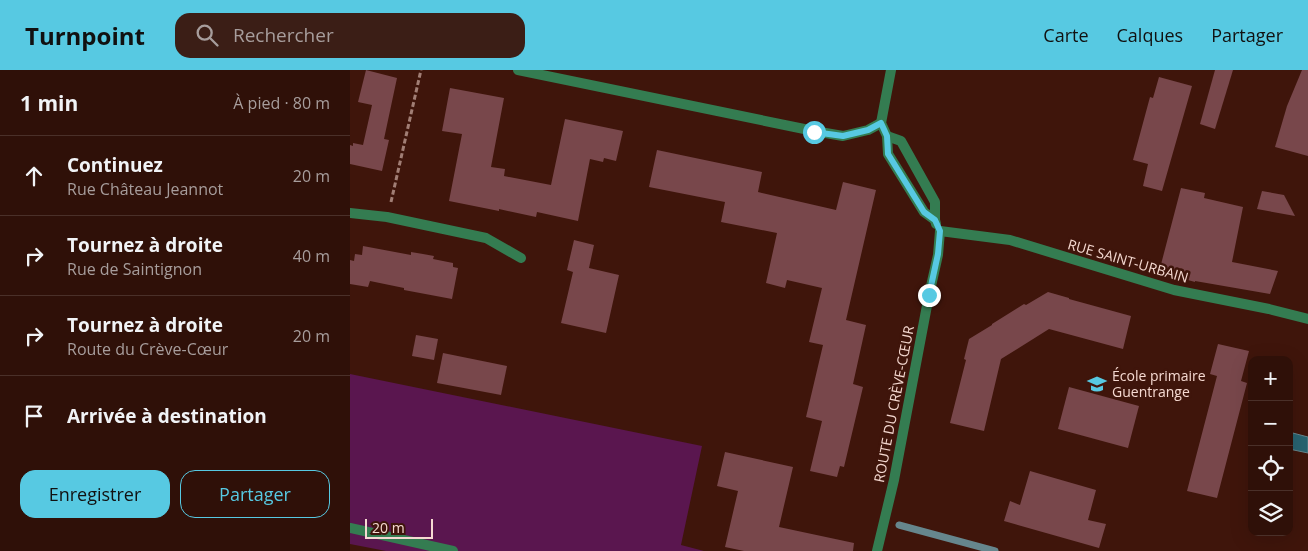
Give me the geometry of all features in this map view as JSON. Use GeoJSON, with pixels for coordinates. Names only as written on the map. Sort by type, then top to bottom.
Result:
{"type":"FeatureCollection","features":[{"type":"Feature","properties":{"kind":"street"},"geometry":{"type":"LineString","coordinates":[[518,70],[814,132],[843,136],[868,130],[881,123]]}},
{"type":"Feature","properties":{"kind":"street"},"geometry":{"type":"LineString","coordinates":[[890,70],[881,123],[887,136],[888,154],[924,212],[935,220]]}},
{"type":"Feature","properties":{"kind":"street"},"geometry":{"type":"LineString","coordinates":[[887,136],[901,141],[935,202],[935,220],[940,231]]}},
{"type":"Feature","properties":{"kind":"street"},"geometry":{"type":"LineString","coordinates":[[350,213],[387,217],[486,238],[521,258]]}},
{"type":"Feature","properties":{"kind":"street","name":"RUE SAINT-URBAIN"},"geometry":{"type":"LineString","coordinates":[[940,231],[1010,240],[1174,290],[1269,308],[1308,319]]}},
{"type":"Feature","properties":{"kind":"street","name":"ROUTE DU CRÈVE-CŒUR"},"geometry":{"type":"LineString","coordinates":[[877,551],[894,480],[938,254],[940,231]]}},
{"type":"Feature","properties":{"kind":"street"},"geometry":{"type":"LineString","coordinates":[[350,528],[453,551]]}},
{"type":"Feature","properties":{"kind":"path"},"geometry":{"type":"LineString","coordinates":[[387,217],[422,70]]}},
{"type":"Feature","properties":{"kind":"shaded area"},"geometry":{"type":"Polygon","coordinates":[[[350,374],[702,446],[681,545],[704,551],[386,551],[350,544],[350,374]]]}},
{"type":"Feature","properties":{"kind":"water"},"geometry":{"type":"Polygon","coordinates":[[[1293,433],[1308,437],[1308,453],[1293,450],[1293,433]]]}},
{"type":"Feature","properties":{"kind":"building"},"geometry":{"type":"Polygon","coordinates":[[[366,70],[397,78],[384,139],[389,140],[382,171],[350,164],[350,145],[353,146],[353,143],[363,145],[372,105],[358,102],[366,70]]]}},
{"type":"Feature","properties":{"kind":"building"},"geometry":{"type":"Polygon","coordinates":[[[1215,70],[1233,70],[1215,129],[1200,124],[1215,70]]]}},
{"type":"Feature","properties":{"kind":"building"},"geometry":{"type":"Polygon","coordinates":[[[1302,70],[1308,70],[1308,156],[1275,147],[1287,106],[1302,70]]]}},
{"type":"Feature","properties":{"kind":"building"},"geometry":{"type":"Polygon","coordinates":[[[1159,77],[1192,86],[1162,191],[1143,186],[1148,164],[1133,160],[1150,97],[1153,98],[1159,77]]]}},
{"type":"Feature","properties":{"kind":"building"},"geometry":{"type":"Polygon","coordinates":[[[450,88],[504,98],[491,167],[505,169],[504,176],[551,185],[565,119],[623,131],[616,161],[604,158],[603,162],[590,159],[578,221],[537,212],[536,217],[449,201],[462,134],[442,131],[450,88]]]}},
{"type":"Feature","properties":{"kind":"building"},"geometry":{"type":"Polygon","coordinates":[[[657,150],[762,172],[758,192],[836,210],[843,182],[876,190],[846,320],[866,325],[853,384],[863,387],[844,467],[840,466],[837,477],[810,471],[822,421],[806,417],[823,345],[809,342],[822,288],[787,280],[785,288],[766,283],[777,233],[721,222],[725,202],[649,187],[657,150]]]}},
{"type":"Feature","properties":{"kind":"building"},"geometry":{"type":"Polygon","coordinates":[[[1181,188],[1205,193],[1204,198],[1243,207],[1232,262],[1278,271],[1270,294],[1195,282],[1159,272],[1181,188]]]}},
{"type":"Feature","properties":{"kind":"building"},"geometry":{"type":"Polygon","coordinates":[[[1262,191],[1284,195],[1295,216],[1257,209],[1262,191]]]}},
{"type":"Feature","properties":{"kind":"building"},"geometry":{"type":"Polygon","coordinates":[[[574,240],[594,245],[589,268],[619,275],[606,333],[561,323],[573,272],[567,270],[574,240]]]}},
{"type":"Feature","properties":{"kind":"building"},"geometry":{"type":"Polygon","coordinates":[[[363,246],[411,255],[411,252],[434,256],[433,259],[453,263],[453,267],[458,268],[452,299],[404,290],[404,288],[370,281],[368,287],[350,284],[350,260],[354,261],[355,254],[362,255],[363,246]]]}},
{"type":"Feature","properties":{"kind":"building"},"geometry":{"type":"Polygon","coordinates":[[[1048,292],[1131,316],[1123,349],[1049,329],[1001,359],[984,431],[950,423],[966,360],[964,359],[969,339],[1024,304],[1026,305],[1048,292]]]}},
{"type":"Feature","properties":{"kind":"building"},"geometry":{"type":"Polygon","coordinates":[[[416,335],[438,339],[434,360],[412,356],[416,335]]]}},
{"type":"Feature","properties":{"kind":"building"},"geometry":{"type":"Polygon","coordinates":[[[1218,344],[1249,351],[1241,381],[1247,383],[1217,498],[1187,491],[1217,376],[1210,374],[1218,344]]]}},
{"type":"Feature","properties":{"kind":"building"},"geometry":{"type":"Polygon","coordinates":[[[443,353],[507,366],[501,395],[437,383],[443,353]]]}},
{"type":"Feature","properties":{"kind":"building"},"geometry":{"type":"Polygon","coordinates":[[[1069,387],[1139,406],[1128,448],[1058,429],[1069,387]]]}},
{"type":"Feature","properties":{"kind":"building"},"geometry":{"type":"Polygon","coordinates":[[[725,452],[793,467],[779,527],[854,543],[853,551],[744,551],[725,547],[738,491],[717,486],[725,452]]]}},
{"type":"Feature","properties":{"kind":"building"},"geometry":{"type":"Polygon","coordinates":[[[1030,471],[1096,490],[1088,520],[1106,524],[1099,548],[1004,521],[1010,501],[1020,505],[1030,471]]]}},
{"type":"Feature","properties":{"kind":"waterway"},"geometry":{"type":"LineString","coordinates":[[899,525],[995,551]]}},
{"type":"Feature","properties":{"kind":"place","name":"École primaire Guentrange"},"geometry":{"type":"Point","coordinates":[1097,384]}},
{"type":"Feature","properties":{"kind":"route"},"geometry":{"type":"LineString","coordinates":[[814,132],[843,136],[868,130],[881,123],[887,136],[888,154],[924,212],[935,220],[940,231],[938,254],[929,295]]}}]}
